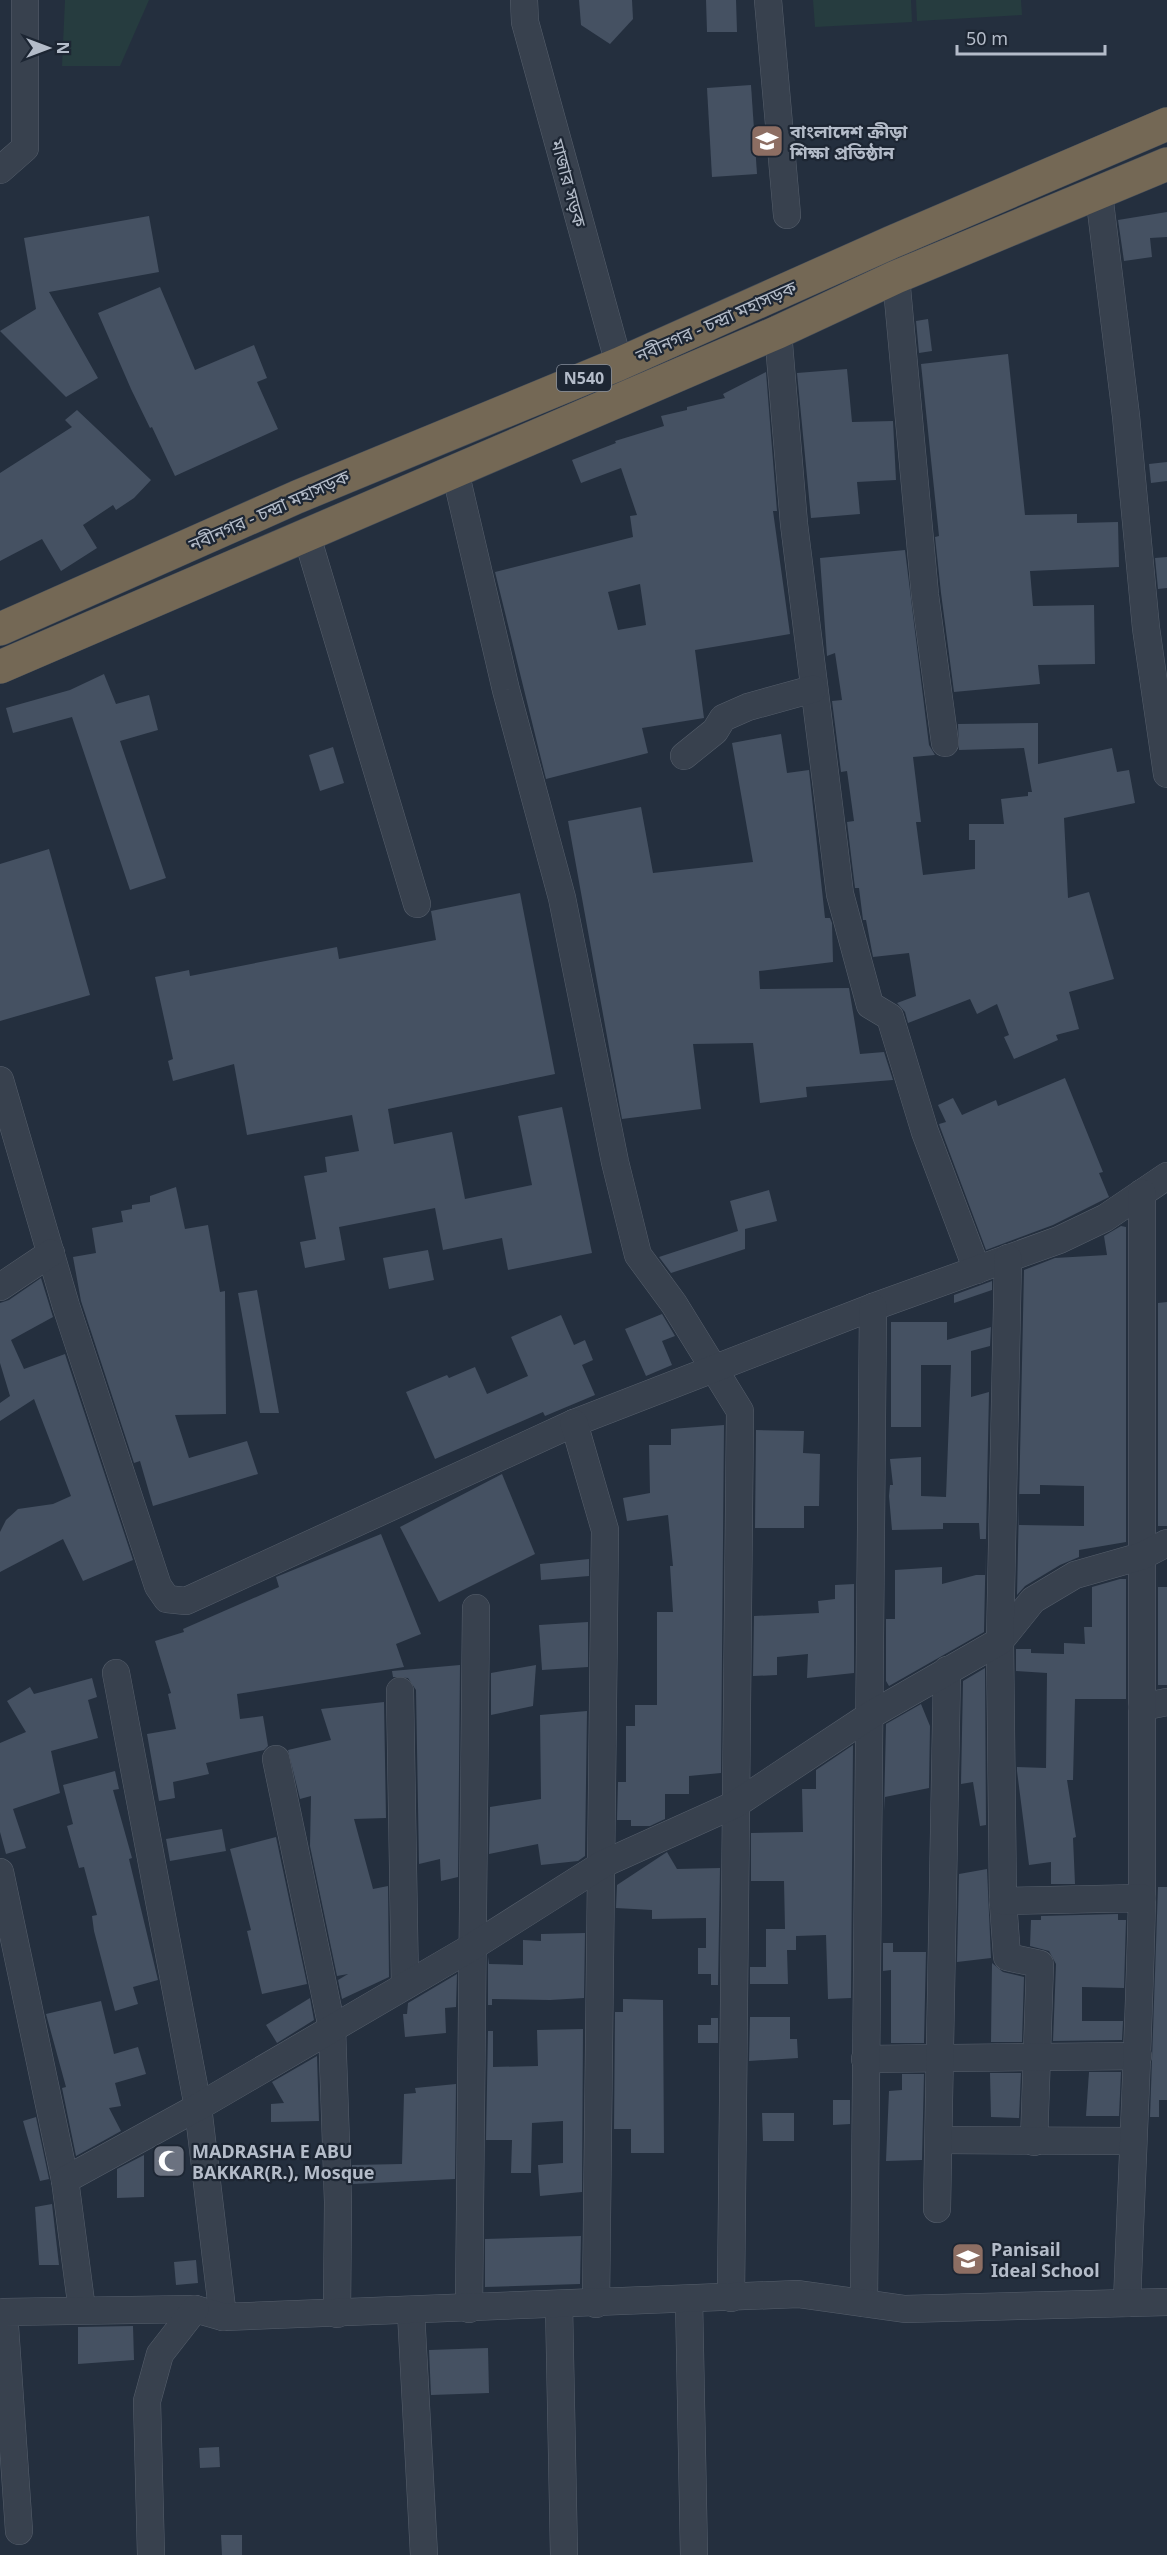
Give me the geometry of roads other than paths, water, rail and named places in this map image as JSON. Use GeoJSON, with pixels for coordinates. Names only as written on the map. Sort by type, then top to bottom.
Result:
{"type":"FeatureCollection","features":[{"type":"Feature","properties":{"kind":"highway","name":"নবীনগর - চন্দ্রা মহাসড়ক"},"geometry":{"type":"LineString","coordinates":[[0,629],[308,492],[619,364],[892,242],[1167,124]]}},
{"type":"Feature","properties":{"kind":"highway","name":"নবীনগর - চন্দ্রা মহাসড়ক"},"geometry":{"type":"LineString","coordinates":[[0,667],[306,533],[778,332],[896,277],[1167,164]]}},
{"type":"Feature","properties":{"kind":"street"},"geometry":{"type":"LineString","coordinates":[[0,170],[26,148],[25,0]]}},
{"type":"Feature","properties":{"kind":"street","name":"মাজার সড়ক"},"geometry":{"type":"LineString","coordinates":[[524,0],[525,22],[619,364]]}},
{"type":"Feature","properties":{"kind":"street"},"geometry":{"type":"LineString","coordinates":[[768,0],[787,215]]}},
{"type":"Feature","properties":{"kind":"street"},"geometry":{"type":"LineString","coordinates":[[1099,194],[1126,416],[1146,628],[1167,774]]}},
{"type":"Feature","properties":{"kind":"street"},"geometry":{"type":"LineString","coordinates":[[896,277],[925,595],[945,743]]}},
{"type":"Feature","properties":{"kind":"street"},"geometry":{"type":"LineString","coordinates":[[778,332],[794,524],[840,894],[870,1005],[890,1017],[925,1132],[977,1270]]}},
{"type":"Feature","properties":{"kind":"street"},"geometry":{"type":"LineString","coordinates":[[455,471],[506,690],[562,898],[615,1162],[638,1255],[674,1304],[740,1411],[731,2298]]}},
{"type":"Feature","properties":{"kind":"street"},"geometry":{"type":"LineString","coordinates":[[306,533],[417,904]]}},
{"type":"Feature","properties":{"kind":"street"},"geometry":{"type":"LineString","coordinates":[[684,756],[716,731],[723,718],[748,707],[813,689]]}},
{"type":"Feature","properties":{"kind":"street"},"geometry":{"type":"LineString","coordinates":[[0,1080],[51,1253],[158,1586],[167,1599],[186,1601],[574,1423],[873,1307],[1059,1240],[1105,1218],[1167,1176]]}},
{"type":"Feature","properties":{"kind":"street"},"geometry":{"type":"LineString","coordinates":[[1127,2303],[1131,2141],[1138,2056],[1142,1898],[1154,1705],[1142,1556],[1142,1193]]}},
{"type":"Feature","properties":{"kind":"street"},"geometry":{"type":"LineString","coordinates":[[0,1287],[51,1253]]}},
{"type":"Feature","properties":{"kind":"street"},"geometry":{"type":"LineString","coordinates":[[1008,1258],[1000,1641],[1003,1901],[1007,1957],[1040,1964],[1034,2142]]}},
{"type":"Feature","properties":{"kind":"street"},"geometry":{"type":"LineString","coordinates":[[864,2303],[873,1307]]}},
{"type":"Feature","properties":{"kind":"street"},"geometry":{"type":"LineString","coordinates":[[574,1423],[606,1530],[596,2304]]}},
{"type":"Feature","properties":{"kind":"street"},"geometry":{"type":"LineString","coordinates":[[65,2180],[198,2108],[472,1947],[603,1864],[736,1804],[869,1716],[1000,1641],[1033,1600],[1066,1580],[1075,1575],[1142,1556],[1167,1543]]}},
{"type":"Feature","properties":{"kind":"street"},"geometry":{"type":"LineString","coordinates":[[469,2309],[476,1608]]}},
{"type":"Feature","properties":{"kind":"street"},"geometry":{"type":"LineString","coordinates":[[937,2209],[947,1670]]}},
{"type":"Feature","properties":{"kind":"street"},"geometry":{"type":"LineString","coordinates":[[116,1673],[198,2108],[223,2317]]}},
{"type":"Feature","properties":{"kind":"street"},"geometry":{"type":"LineString","coordinates":[[400,1691],[405,1985]]}},
{"type":"Feature","properties":{"kind":"street"},"geometry":{"type":"LineString","coordinates":[[276,1759],[332,2028],[338,2202],[337,2314]]}},
{"type":"Feature","properties":{"kind":"street"},"geometry":{"type":"LineString","coordinates":[[0,1872],[65,2180],[82,2310]]}},
{"type":"Feature","properties":{"kind":"street"},"geometry":{"type":"LineString","coordinates":[[1003,1901],[1142,1898]]}},
{"type":"Feature","properties":{"kind":"street"},"geometry":{"type":"LineString","coordinates":[[865,2059],[1138,2056]]}},
{"type":"Feature","properties":{"kind":"street"},"geometry":{"type":"LineString","coordinates":[[939,2140],[1131,2141]]}},
{"type":"Feature","properties":{"kind":"street"},"geometry":{"type":"LineString","coordinates":[[19,2531],[4,2312],[195,2309],[223,2317],[411,2312],[798,2295],[905,2309],[1167,2302]]}},
{"type":"Feature","properties":{"kind":"street"},"geometry":{"type":"LineString","coordinates":[[689,2299],[694,2555]]}},
{"type":"Feature","properties":{"kind":"street"},"geometry":{"type":"LineString","coordinates":[[559,2305],[564,2555]]}},
{"type":"Feature","properties":{"kind":"street"},"geometry":{"type":"LineString","coordinates":[[151,2555],[147,2401],[160,2354],[195,2309]]}},
{"type":"Feature","properties":{"kind":"street"},"geometry":{"type":"LineString","coordinates":[[411,2312],[424,2555]]}},
{"type":"Feature","properties":{"kind":"place","name":"বাংলাদেশ ক্রীড়া শিক্ষা প্রতিষ্ঠান"},"geometry":{"type":"Point","coordinates":[767,141]}},
{"type":"Feature","properties":{"kind":"place","name":"MADRASHA E ABU BAKKAR(R.), Mosque"},"geometry":{"type":"Point","coordinates":[169,2161]}},
{"type":"Feature","properties":{"kind":"place","name":"Panisail Ideal School"},"geometry":{"type":"Point","coordinates":[968,2259]}}]}
